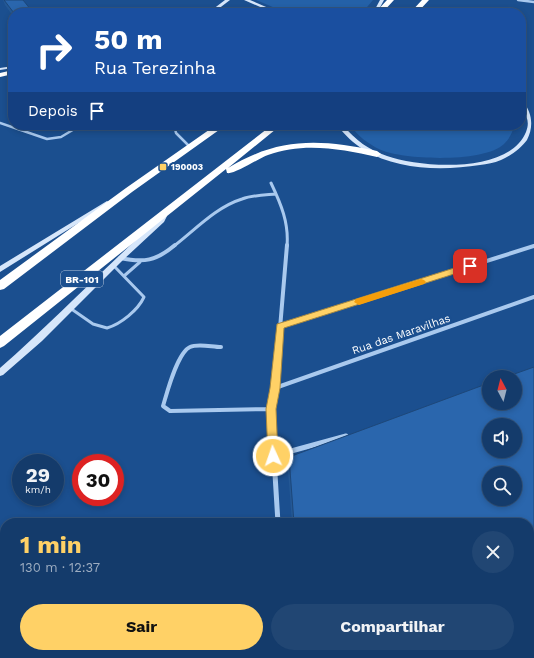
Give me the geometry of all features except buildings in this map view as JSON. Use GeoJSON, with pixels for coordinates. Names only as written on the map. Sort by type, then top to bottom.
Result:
{"type":"FeatureCollection","features":[{"type":"Feature","properties":{"kind":"highway"},"geometry":{"type":"LineString","coordinates":[[382,8],[391,0]]}},
{"type":"Feature","properties":{"kind":"highway"},"geometry":{"type":"LineString","coordinates":[[418,8],[426,0]]}},
{"type":"Feature","properties":{"kind":"highway"},"geometry":{"type":"LineString","coordinates":[[177,156],[205,130]]}},
{"type":"Feature","properties":{"kind":"highway"},"geometry":{"type":"LineString","coordinates":[[0,286],[128,190],[215,130]]}},
{"type":"Feature","properties":{"kind":"highway","name":"BR-101"},"geometry":{"type":"LineString","coordinates":[[0,343],[164,216],[271,130]]}},
{"type":"Feature","properties":{"kind":"highway"},"geometry":{"type":"LineString","coordinates":[[185,199],[196,195],[234,168],[276,148],[306,144],[331,145],[377,154]]}},
{"type":"Feature","properties":{"kind":"main road"},"geometry":{"type":"LineString","coordinates":[[217,8],[228,0]]}},
{"type":"Feature","properties":{"kind":"main road"},"geometry":{"type":"LineString","coordinates":[[246,0],[266,8]]}},
{"type":"Feature","properties":{"kind":"main road"},"geometry":{"type":"LineString","coordinates":[[345,130],[357,142],[377,154],[409,163],[448,168],[475,165],[498,160],[522,143],[529,133],[529,114],[526,110]]}},
{"type":"Feature","properties":{"kind":"main road"},"geometry":{"type":"LineString","coordinates":[[0,269],[128,190]]}},
{"type":"Feature","properties":{"kind":"main road"},"geometry":{"type":"LineString","coordinates":[[0,373],[39,339],[120,258],[162,220],[164,216]]}},
{"type":"Feature","properties":{"kind":"street"},"geometry":{"type":"LineString","coordinates":[[518,0],[534,2]]}},
{"type":"Feature","properties":{"kind":"street"},"geometry":{"type":"LineString","coordinates":[[271,183],[283,208],[288,234],[275,388],[271,409],[278,518]]}},
{"type":"Feature","properties":{"kind":"street"},"geometry":{"type":"LineString","coordinates":[[120,258],[140,262],[154,260],[163,255],[204,223],[233,203],[250,197],[276,194]]}},
{"type":"Feature","properties":{"kind":"street"},"geometry":{"type":"LineString","coordinates":[[280,326],[534,246]]}},
{"type":"Feature","properties":{"kind":"street","name":"Rua das Maravilhas"},"geometry":{"type":"LineString","coordinates":[[275,388],[534,297]]}},
{"type":"Feature","properties":{"kind":"street"},"geometry":{"type":"LineString","coordinates":[[221,347],[194,346],[188,348],[183,354],[165,401],[164,408],[170,411],[271,409]]}},
{"type":"Feature","properties":{"kind":"street"},"geometry":{"type":"LineString","coordinates":[[273,456],[348,436]]}},
{"type":"Feature","properties":{"kind":"lane"},"geometry":{"type":"LineString","coordinates":[[22,130],[47,138],[61,137],[73,130]]}},
{"type":"Feature","properties":{"kind":"lane"},"geometry":{"type":"LineString","coordinates":[[175,130],[176,133],[188,146]]}},
{"type":"Feature","properties":{"kind":"lane"},"geometry":{"type":"LineString","coordinates":[[124,276],[140,262]]}},
{"type":"Feature","properties":{"kind":"lane"},"geometry":{"type":"LineString","coordinates":[[70,308],[103,330],[114,328],[141,303],[144,297],[113,265]]}},
{"type":"Feature","properties":{"kind":"shaded area"},"geometry":{"type":"Polygon","coordinates":[[[256,0],[373,0],[366,8],[275,8],[256,0]]]}},
{"type":"Feature","properties":{"kind":"shaded area"},"geometry":{"type":"Polygon","coordinates":[[[354,130],[513,130],[508,140],[494,150],[463,157],[444,158],[408,156],[381,150],[354,130]]]}},
{"type":"Feature","properties":{"kind":"slow traffic"},"geometry":{"type":"LineString","coordinates":[[359,302],[421,282]]}},
{"type":"Feature","properties":{"kind":"place","name":"190003"},"geometry":{"type":"Point","coordinates":[163,167]}},
{"type":"Feature","properties":{"kind":"route"},"geometry":{"type":"LineString","coordinates":[[273,456],[271,409],[275,388],[280,326],[470,266]]}}]}
